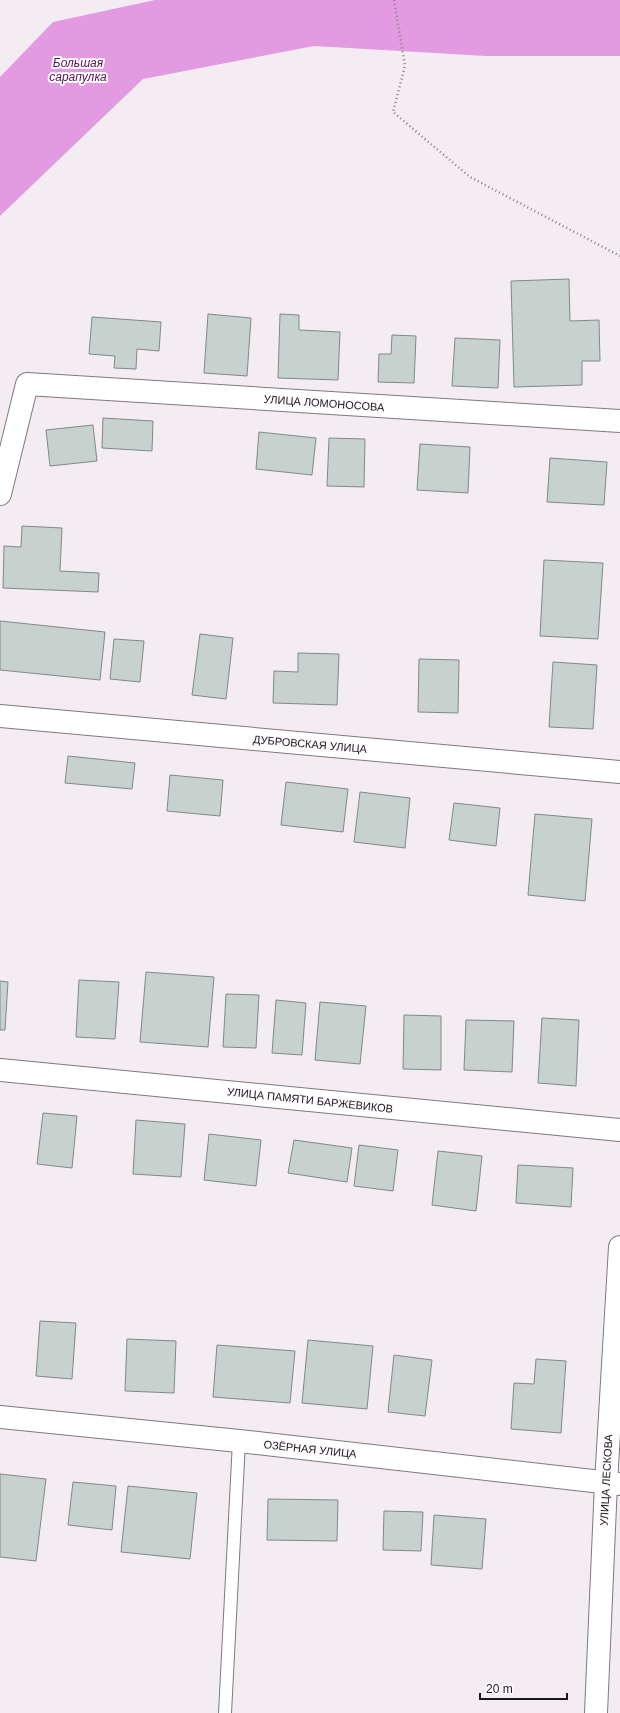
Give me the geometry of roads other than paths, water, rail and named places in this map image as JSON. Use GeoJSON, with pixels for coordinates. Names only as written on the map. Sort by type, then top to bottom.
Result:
{"type":"FeatureCollection","features":[{"type":"Feature","properties":{"kind":"street","name":"УЛИЦА ЛОМОНОСОВА"},"geometry":{"type":"LineString","coordinates":[[0,494],[27,384],[620,421]]}},
{"type":"Feature","properties":{"kind":"street","name":"ДУБРОВСКАЯ УЛИЦА"},"geometry":{"type":"LineString","coordinates":[[0,716],[620,772]]}},
{"type":"Feature","properties":{"kind":"street","name":"УЛИЦА ПАМЯТИ БАРЖЕВИКОВ"},"geometry":{"type":"LineString","coordinates":[[0,1070],[620,1130]]}},
{"type":"Feature","properties":{"kind":"street","name":"УЛИЦА ЛЕСКОВА"},"geometry":{"type":"LineString","coordinates":[[596,1713],[613,1484],[620,1247]]}},
{"type":"Feature","properties":{"kind":"street","name":"ОЗЁРНАЯ УЛИЦА"},"geometry":{"type":"LineString","coordinates":[[0,1417],[239,1441],[613,1484]]}},
{"type":"Feature","properties":{"kind":"lane"},"geometry":{"type":"LineString","coordinates":[[225,1713],[239,1441]]}},
{"type":"Feature","properties":{"kind":"water","name":"Большая сарапулка"},"geometry":{"type":"Polygon","coordinates":[[[155,0],[620,0],[620,56],[486,56],[314,46],[143,79],[0,216],[0,77],[53,22],[155,0]]]}}]}
